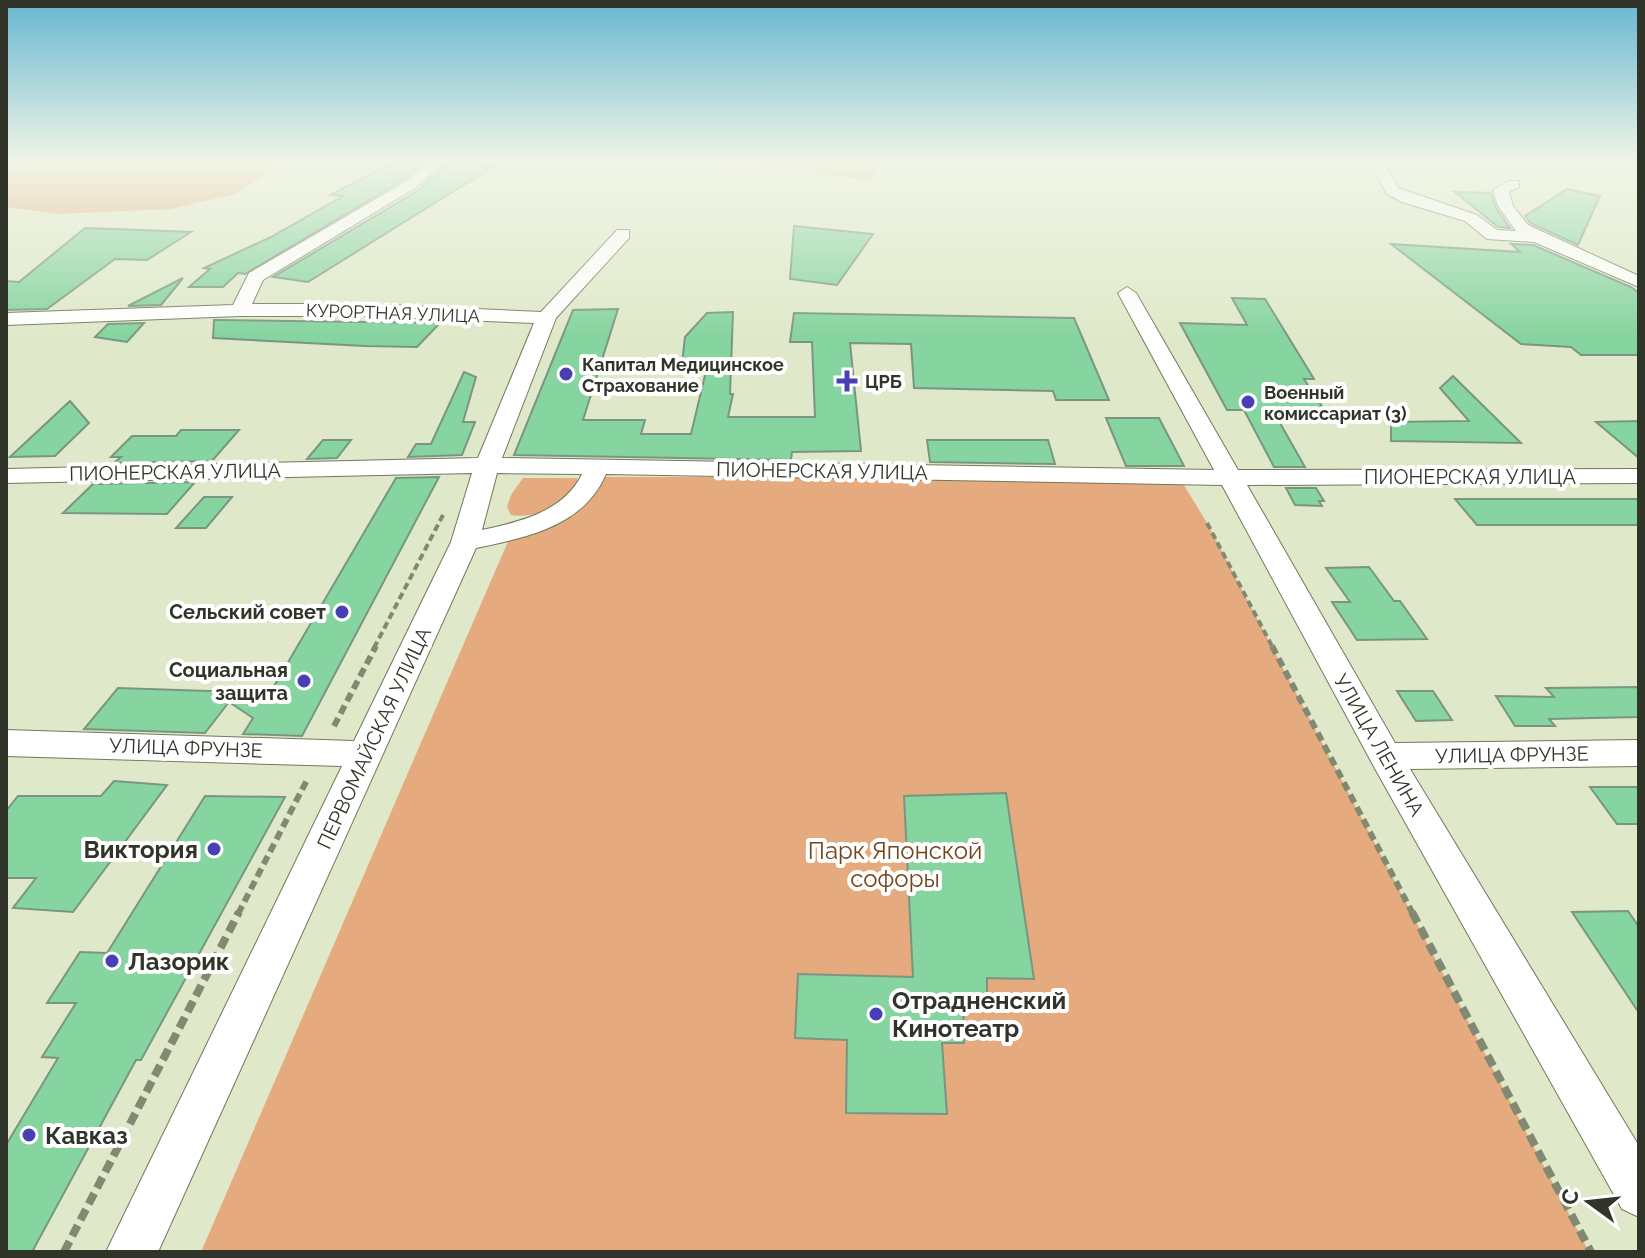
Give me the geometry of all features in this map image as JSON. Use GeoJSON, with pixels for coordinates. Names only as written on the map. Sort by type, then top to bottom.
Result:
{"type":"FeatureCollection","features":[{"type":"Feature","properties":{"kind":"street"},"geometry":{"type":"LineString","coordinates":[[240,310],[255,277],[352,220]]}},
{"type":"Feature","properties":{"kind":"street"},"geometry":{"type":"LineString","coordinates":[[1473,220],[1493,235],[1534,237],[1586,256],[1639,282]]}},
{"type":"Feature","properties":{"kind":"street"},"geometry":{"type":"LineString","coordinates":[[1514,220],[1534,237]]}},
{"type":"Feature","properties":{"kind":"street","name":"ПЕРВОМАЙСКАЯ УЛИЦА"},"geometry":{"type":"LineString","coordinates":[[132,1252],[465,542],[487,465],[546,318],[559,300],[623,234]]}},
{"type":"Feature","properties":{"kind":"street","name":"УЛИЦА ЛЕНИНА"},"geometry":{"type":"LineString","coordinates":[[1127,293],[1227,478],[1385,756],[1639,1192]]}},
{"type":"Feature","properties":{"kind":"street","name":"КУРОРТНАЯ УЛИЦА"},"geometry":{"type":"LineString","coordinates":[[6,319],[240,310],[366,310],[546,318]]}},
{"type":"Feature","properties":{"kind":"street","name":"ПИОНЕРСКАЯ УЛИЦА"},"geometry":{"type":"LineString","coordinates":[[6,476],[487,465],[1227,478],[1639,476]]}},
{"type":"Feature","properties":{"kind":"street"},"geometry":{"type":"LineString","coordinates":[[465,542],[512,532],[564,513],[591,487],[597,467]]}},
{"type":"Feature","properties":{"kind":"street","name":"УЛИЦА ФРУНЗЕ"},"geometry":{"type":"LineString","coordinates":[[6,743],[366,754]]}},
{"type":"Feature","properties":{"kind":"street","name":"УЛИЦА ФРУНЗЕ"},"geometry":{"type":"LineString","coordinates":[[1385,756],[1639,753]]}},
{"type":"Feature","properties":{"kind":"path"},"geometry":{"type":"LineString","coordinates":[[64,1252],[451,499]]}},
{"type":"Feature","properties":{"kind":"path"},"geometry":{"type":"LineString","coordinates":[[1207,523],[1591,1252]]}},
{"type":"Feature","properties":{"kind":"green space","name":"Парк Японской софоры"},"geometry":{"type":"Polygon","coordinates":[[[594,477],[1179,477],[1207,523],[1589,1252],[201,1252],[512,532],[541,522],[594,477]]]}},
{"type":"Feature","properties":{"kind":"green space"},"geometry":{"type":"Polygon","coordinates":[[[523,478],[577,478],[576,488],[563,503],[531,515],[511,515],[507,507],[523,478]]]}},
{"type":"Feature","properties":{"kind":"building"},"geometry":{"type":"Polygon","coordinates":[[[301,220],[336,220],[245,274],[238,273],[223,287],[189,287],[210,269],[204,268],[301,220]]]}},
{"type":"Feature","properties":{"kind":"building"},"geometry":{"type":"Polygon","coordinates":[[[369,220],[408,220],[308,282],[273,277],[369,220]]]}},
{"type":"Feature","properties":{"kind":"building"},"geometry":{"type":"Polygon","coordinates":[[[1489,220],[1504,220],[1510,228],[1498,227],[1489,220]]]}},
{"type":"Feature","properties":{"kind":"building"},"geometry":{"type":"Polygon","coordinates":[[[1528,220],[1589,220],[1578,245],[1528,220]]]}},
{"type":"Feature","properties":{"kind":"building"},"geometry":{"type":"Polygon","coordinates":[[[794,226],[873,234],[837,285],[790,279],[794,226]]]}},
{"type":"Feature","properties":{"kind":"building"},"geometry":{"type":"Polygon","coordinates":[[[85,228],[191,232],[147,260],[115,259],[47,309],[6,310],[6,281],[19,282],[85,228]]]}},
{"type":"Feature","properties":{"kind":"building"},"geometry":{"type":"Polygon","coordinates":[[[1391,244],[1520,252],[1511,244],[1533,245],[1631,287],[1639,293],[1639,355],[1581,355],[1571,347],[1521,344],[1391,244]]]}},
{"type":"Feature","properties":{"kind":"building"},"geometry":{"type":"Polygon","coordinates":[[[183,278],[161,305],[128,306],[183,278]]]}},
{"type":"Feature","properties":{"kind":"building"},"geometry":{"type":"Polygon","coordinates":[[[1232,298],[1265,299],[1314,379],[1304,379],[1325,411],[1272,409],[1305,467],[1274,467],[1244,410],[1227,410],[1180,323],[1247,325],[1232,298]]]}},
{"type":"Feature","properties":{"kind":"building"},"geometry":{"type":"Polygon","coordinates":[[[618,309],[583,420],[645,420],[641,434],[691,434],[706,371],[681,372],[685,337],[707,313],[733,312],[730,394],[733,394],[728,417],[815,417],[812,342],[790,342],[794,313],[1074,318],[1109,400],[1056,400],[1053,391],[914,388],[911,344],[850,343],[861,451],[792,452],[791,460],[514,455],[573,310],[618,309]]]}},
{"type":"Feature","properties":{"kind":"building"},"geometry":{"type":"Polygon","coordinates":[[[214,320],[440,323],[417,347],[213,338],[214,320]]]}},
{"type":"Feature","properties":{"kind":"building"},"geometry":{"type":"Polygon","coordinates":[[[144,323],[127,342],[95,337],[108,324],[144,323]]]}},
{"type":"Feature","properties":{"kind":"building"},"geometry":{"type":"Polygon","coordinates":[[[464,372],[476,377],[463,422],[475,422],[462,455],[408,457],[416,444],[431,444],[464,372]]]}},
{"type":"Feature","properties":{"kind":"building"},"geometry":{"type":"Polygon","coordinates":[[[1453,376],[1521,443],[1391,441],[1391,422],[1469,421],[1440,388],[1453,376]]]}},
{"type":"Feature","properties":{"kind":"building"},"geometry":{"type":"Polygon","coordinates":[[[70,401],[89,423],[55,456],[10,457],[70,401]]]}},
{"type":"Feature","properties":{"kind":"building"},"geometry":{"type":"Polygon","coordinates":[[[1106,418],[1159,418],[1184,466],[1126,466],[1106,418]]]}},
{"type":"Feature","properties":{"kind":"building"},"geometry":{"type":"Polygon","coordinates":[[[1639,421],[1639,458],[1596,422],[1639,421]]]}},
{"type":"Feature","properties":{"kind":"building"},"geometry":{"type":"Polygon","coordinates":[[[181,430],[239,430],[212,461],[114,463],[121,457],[111,457],[132,436],[176,436],[181,430]]]}},
{"type":"Feature","properties":{"kind":"building"},"geometry":{"type":"Polygon","coordinates":[[[323,440],[351,440],[337,458],[307,459],[323,440]]]}},
{"type":"Feature","properties":{"kind":"building"},"geometry":{"type":"Polygon","coordinates":[[[927,440],[1048,440],[1055,464],[930,462],[927,440]]]}},
{"type":"Feature","properties":{"kind":"building"},"geometry":{"type":"Polygon","coordinates":[[[439,477],[302,736],[243,734],[253,718],[229,702],[205,733],[84,729],[118,688],[270,693],[396,478],[439,477]]]}},
{"type":"Feature","properties":{"kind":"building"},"geometry":{"type":"Polygon","coordinates":[[[195,482],[167,514],[63,513],[93,484],[195,482]]]}},
{"type":"Feature","properties":{"kind":"building"},"geometry":{"type":"Polygon","coordinates":[[[1286,488],[1316,488],[1324,501],[1319,501],[1322,506],[1295,505],[1286,488]]]}},
{"type":"Feature","properties":{"kind":"building"},"geometry":{"type":"Polygon","coordinates":[[[204,497],[232,497],[206,528],[176,528],[204,497]]]}},
{"type":"Feature","properties":{"kind":"building"},"geometry":{"type":"Polygon","coordinates":[[[1455,499],[1639,499],[1639,525],[1477,525],[1455,499]]]}},
{"type":"Feature","properties":{"kind":"building"},"geometry":{"type":"Polygon","coordinates":[[[1369,567],[1394,601],[1400,601],[1427,639],[1357,640],[1332,602],[1350,602],[1326,568],[1369,567]]]}},
{"type":"Feature","properties":{"kind":"building"},"geometry":{"type":"Polygon","coordinates":[[[1639,687],[1639,717],[1549,719],[1555,726],[1515,726],[1496,696],[1554,697],[1546,688],[1639,687]]]}},
{"type":"Feature","properties":{"kind":"building"},"geometry":{"type":"Polygon","coordinates":[[[1397,691],[1433,691],[1452,720],[1416,721],[1397,691]]]}},
{"type":"Feature","properties":{"kind":"building"},"geometry":{"type":"Polygon","coordinates":[[[114,781],[167,785],[73,912],[13,908],[36,878],[6,878],[6,811],[18,796],[101,796],[114,781]]]}},
{"type":"Feature","properties":{"kind":"building"},"geometry":{"type":"Polygon","coordinates":[[[1590,787],[1639,787],[1639,824],[1617,824],[1590,787]]]}},
{"type":"Feature","properties":{"kind":"building"},"geometry":{"type":"Polygon","coordinates":[[[1006,793],[1034,979],[987,978],[987,1002],[963,1001],[964,1043],[942,1043],[947,1114],[846,1113],[847,1040],[795,1038],[798,974],[913,977],[904,796],[1006,793]]]}},
{"type":"Feature","properties":{"kind":"building"},"geometry":{"type":"Polygon","coordinates":[[[205,796],[285,797],[141,1060],[136,1060],[32,1252],[6,1252],[6,1145],[58,1058],[42,1057],[76,1003],[47,1003],[80,952],[107,953],[205,796]]]}},
{"type":"Feature","properties":{"kind":"building"},"geometry":{"type":"Polygon","coordinates":[[[1628,911],[1639,927],[1639,1013],[1572,912],[1628,911]]]}},
{"type":"Feature","properties":{"kind":"place","name":"Капитал Медицинское Страхование"},"geometry":{"type":"Point","coordinates":[566,374]}},
{"type":"Feature","properties":{"kind":"place","name":"ЦРБ"},"geometry":{"type":"Point","coordinates":[847,381]}},
{"type":"Feature","properties":{"kind":"place","name":"Военный комиссариат (3)"},"geometry":{"type":"Point","coordinates":[1248,402]}},
{"type":"Feature","properties":{"kind":"place","name":"Сельский совет"},"geometry":{"type":"Point","coordinates":[342,612]}},
{"type":"Feature","properties":{"kind":"place","name":"Социальная защита"},"geometry":{"type":"Point","coordinates":[304,681]}},
{"type":"Feature","properties":{"kind":"place","name":"Виктория"},"geometry":{"type":"Point","coordinates":[214,849]}},
{"type":"Feature","properties":{"kind":"place","name":"Лазорик"},"geometry":{"type":"Point","coordinates":[112,961]}},
{"type":"Feature","properties":{"kind":"place","name":"Отрадненский Кинотеатр"},"geometry":{"type":"Point","coordinates":[876,1014]}},
{"type":"Feature","properties":{"kind":"place","name":"Кавказ"},"geometry":{"type":"Point","coordinates":[29,1135]}}]}
